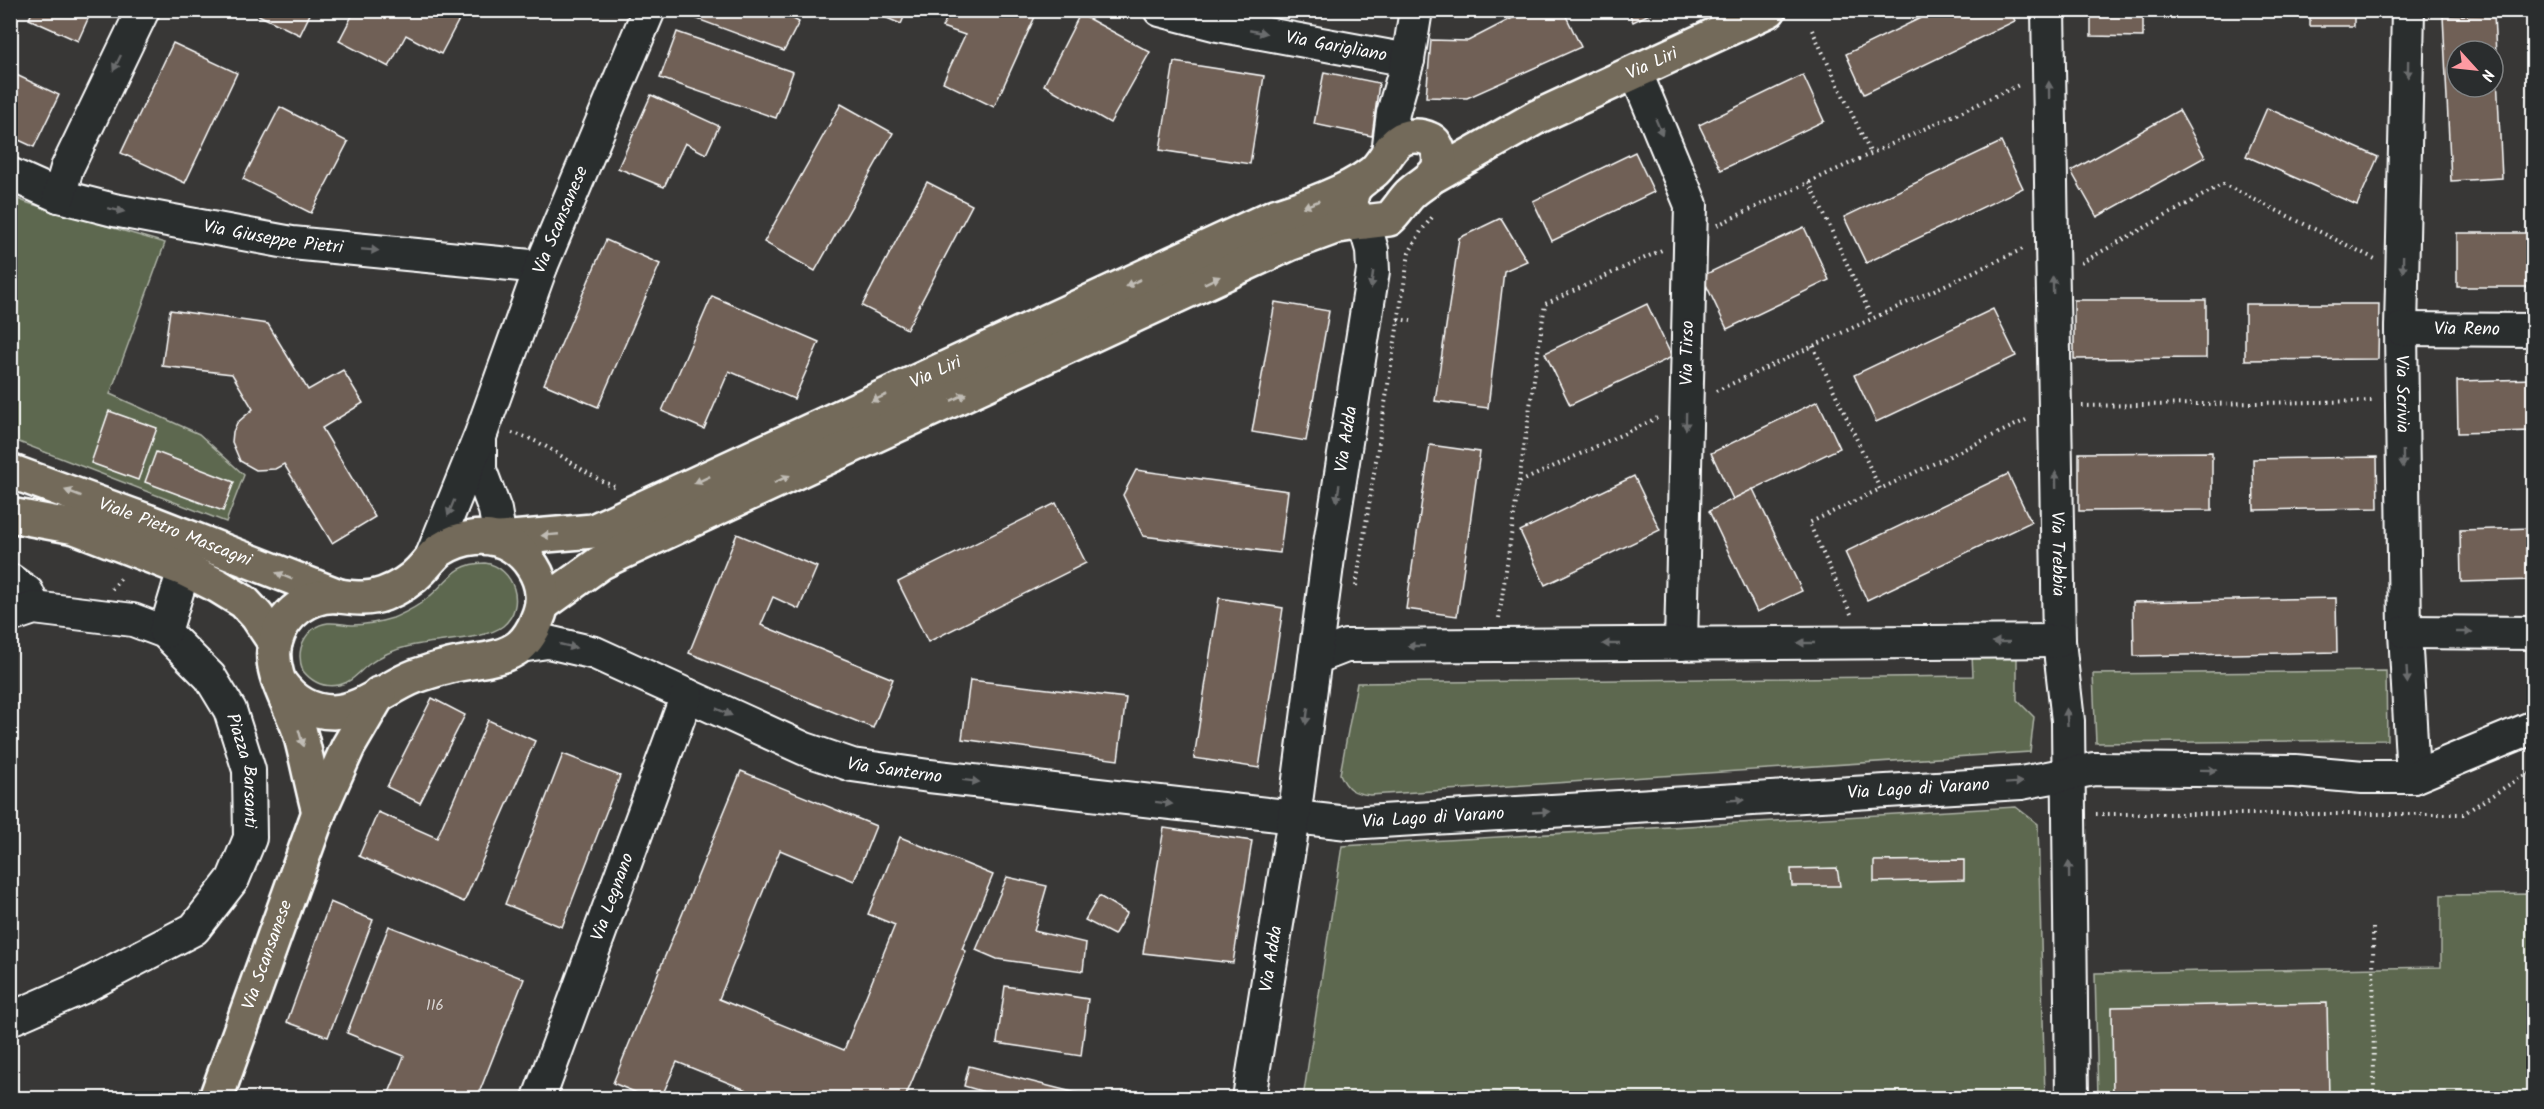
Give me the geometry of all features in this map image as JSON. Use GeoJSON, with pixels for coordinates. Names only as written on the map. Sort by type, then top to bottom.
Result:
{"type":"FeatureCollection","features":[{"type":"Feature","properties":{"kind":"main road","name":"Via Liri"},"geometry":{"type":"LineString","coordinates":[[543,604],[600,563],[1289,244],[1338,226],[1389,219],[1411,193],[1436,175],[1537,117],[1636,74],[1769,10]]}},
{"type":"Feature","properties":{"kind":"main road","name":"Via Liri"},"geometry":{"type":"LineString","coordinates":[[1364,222],[1353,212],[1351,204],[1353,189],[1379,167],[1394,145],[1403,139],[1423,136],[1432,140],[1537,117]]}},
{"type":"Feature","properties":{"kind":"main road"},"geometry":{"type":"LineString","coordinates":[[1432,140],[1438,149],[1440,160],[1436,175]]}},
{"type":"Feature","properties":{"kind":"main road","name":"Via Liri"},"geometry":{"type":"LineString","coordinates":[[500,539],[593,531],[1275,216],[1313,203],[1364,179]]}},
{"type":"Feature","properties":{"kind":"main road","name":"Viale Pietro Mascagni"},"geometry":{"type":"LineString","coordinates":[[10,471],[147,520],[339,596]]}},
{"type":"Feature","properties":{"kind":"main road","name":"Viale Pietro Mascagni"},"geometry":{"type":"LineString","coordinates":[[10,514],[75,527],[184,569],[244,602],[257,616],[275,643]]}},
{"type":"Feature","properties":{"kind":"main road","name":"Via Scansanese"},"geometry":{"type":"LineString","coordinates":[[275,643],[288,617],[298,608],[318,598],[339,596],[353,599],[383,594],[410,580],[440,550],[462,540],[487,537],[500,539]]}},
{"type":"Feature","properties":{"kind":"main road"},"geometry":{"type":"LineString","coordinates":[[280,683],[298,701],[322,711],[347,710],[414,677],[447,666],[504,654],[520,646],[534,629],[543,604],[542,584],[532,565],[515,548],[500,539]]}},
{"type":"Feature","properties":{"kind":"main road"},"geometry":{"type":"LineString","coordinates":[[275,643],[276,670],[298,729],[320,812]]}},
{"type":"Feature","properties":{"kind":"main road","name":"Via Scansanese"},"geometry":{"type":"LineString","coordinates":[[216,1098],[320,812],[348,747],[380,694]]}},
{"type":"Feature","properties":{"kind":"street"},"geometry":{"type":"LineString","coordinates":[[59,196],[67,168],[143,10]]}},
{"type":"Feature","properties":{"kind":"street","name":"Via Scansanese"},"geometry":{"type":"LineString","coordinates":[[431,558],[482,430],[541,267],[649,10]]}},
{"type":"Feature","properties":{"kind":"street","name":"Via Garigliano"},"geometry":{"type":"LineString","coordinates":[[1160,10],[1218,25],[1408,60]]}},
{"type":"Feature","properties":{"kind":"street"},"geometry":{"type":"LineString","coordinates":[[1388,153],[1393,113],[1408,60],[1416,10]]}},
{"type":"Feature","properties":{"kind":"street","name":"Via Trebbia"},"geometry":{"type":"LineString","coordinates":[[2048,10],[2059,641],[2068,721],[2072,1098]]}},
{"type":"Feature","properties":{"kind":"street","name":"Via Scrivia"},"geometry":{"type":"LineString","coordinates":[[2408,10],[2401,329],[2405,632],[2413,777]]}},
{"type":"Feature","properties":{"kind":"street"},"geometry":{"type":"LineString","coordinates":[[1408,60],[1408,93],[1413,117],[1432,140]]}},
{"type":"Feature","properties":{"kind":"street","name":"Via Tirso"},"geometry":{"type":"LineString","coordinates":[[1636,74],[1691,205],[1681,644]]}},
{"type":"Feature","properties":{"kind":"street","name":"Via Giuseppe Pietri"},"geometry":{"type":"LineString","coordinates":[[10,174],[59,196],[114,210],[292,243],[541,267]]}},
{"type":"Feature","properties":{"kind":"street","name":"Via Adda"},"geometry":{"type":"LineString","coordinates":[[1250,1098],[1294,818],[1329,550],[1373,271],[1372,250],[1364,222]]}},
{"type":"Feature","properties":{"kind":"street","name":"Via Reno"},"geometry":{"type":"LineString","coordinates":[[2401,329],[2534,330]]}},
{"type":"Feature","properties":{"kind":"street","name":"Via Scansanese"},"geometry":{"type":"LineString","coordinates":[[482,430],[480,470],[495,510],[500,539]]}},
{"type":"Feature","properties":{"kind":"street"},"geometry":{"type":"LineString","coordinates":[[165,632],[184,569]]}},
{"type":"Feature","properties":{"kind":"street"},"geometry":{"type":"LineString","coordinates":[[10,579],[27,592],[22,612]]}},
{"type":"Feature","properties":{"kind":"street","name":"Piazza Barsanti"},"geometry":{"type":"LineString","coordinates":[[10,1019],[81,988],[194,929],[232,879],[250,838],[249,770],[230,710],[210,677],[165,632],[133,620],[22,612]]}},
{"type":"Feature","properties":{"kind":"street"},"geometry":{"type":"LineString","coordinates":[[2405,632],[2534,633]]}},
{"type":"Feature","properties":{"kind":"street"},"geometry":{"type":"LineString","coordinates":[[1315,658],[1346,646],[2059,641]]}},
{"type":"Feature","properties":{"kind":"street","name":"Via Santerno"},"geometry":{"type":"LineString","coordinates":[[520,646],[548,642],[595,653],[805,749],[852,765],[1294,818]]}},
{"type":"Feature","properties":{"kind":"street","name":"Via Legnano"},"geometry":{"type":"LineString","coordinates":[[549,1097],[687,695]]}},
{"type":"Feature","properties":{"kind":"street","name":"Via Lago di Varano"},"geometry":{"type":"LineString","coordinates":[[1294,818],[1348,823],[2021,783],[2106,769],[2295,771],[2363,777],[2413,777],[2534,727]]}},
{"type":"Feature","properties":{"kind":"path"},"geometry":{"type":"LineString","coordinates":[[1812,30],[1871,154]]}},
{"type":"Feature","properties":{"kind":"path"},"geometry":{"type":"LineString","coordinates":[[1809,182],[1872,318]]}},
{"type":"Feature","properties":{"kind":"path"},"geometry":{"type":"LineString","coordinates":[[2052,279],[2223,184],[2402,272]]}},
{"type":"Feature","properties":{"kind":"path"},"geometry":{"type":"LineString","coordinates":[[1356,587],[1409,253],[1421,231],[1440,208]]}},
{"type":"Feature","properties":{"kind":"path"},"geometry":{"type":"LineString","coordinates":[[1519,482],[2052,235]]}},
{"type":"Feature","properties":{"kind":"path"},"geometry":{"type":"LineString","coordinates":[[1366,315],[1411,321]]}},
{"type":"Feature","properties":{"kind":"path"},"geometry":{"type":"LineString","coordinates":[[482,430],[525,436],[555,451],[589,475],[621,489]]}},
{"type":"Feature","properties":{"kind":"path"},"geometry":{"type":"LineString","coordinates":[[1865,642],[1809,523],[1880,489]]}},
{"type":"Feature","properties":{"kind":"path"},"geometry":{"type":"LineString","coordinates":[[2373,928],[2374,1098]]}},
{"type":"Feature","properties":{"kind":"green space"},"geometry":{"type":"Polygon","coordinates":[[[10,196],[165,243],[110,394],[199,434],[244,475],[226,522],[11,439],[10,196]]]}},
{"type":"Feature","properties":{"kind":"green space"},"geometry":{"type":"Polygon","coordinates":[[[485,563],[503,572],[510,579],[514,588],[514,608],[510,618],[495,631],[399,649],[368,665],[351,680],[339,685],[328,686],[319,683],[303,671],[301,648],[305,638],[318,626],[332,623],[362,624],[393,618],[421,603],[458,570],[465,566],[485,563]]]}},
{"type":"Feature","properties":{"kind":"green space"},"geometry":{"type":"Polygon","coordinates":[[[1972,655],[2017,655],[2017,700],[2034,717],[2030,752],[1370,795],[1351,790],[1340,774],[1357,683],[1973,676],[1972,655]]]}},
{"type":"Feature","properties":{"kind":"green space"},"geometry":{"type":"Polygon","coordinates":[[[2386,671],[2387,740],[2096,743],[2093,674],[2386,671]]]}},
{"type":"Feature","properties":{"kind":"green space"},"geometry":{"type":"Polygon","coordinates":[[[2016,807],[2038,824],[2045,1098],[1303,1098],[1342,846],[2016,807]]]}},
{"type":"Feature","properties":{"kind":"green space"},"geometry":{"type":"Polygon","coordinates":[[[2533,894],[2533,1098],[2098,1098],[2095,973],[2441,967],[2441,895],[2533,894]]]}},
{"type":"Feature","properties":{"kind":"building"},"geometry":{"type":"Polygon","coordinates":[[[33,10],[92,10],[78,41],[29,19],[33,10]]]}},
{"type":"Feature","properties":{"kind":"building"},"geometry":{"type":"Polygon","coordinates":[[[248,10],[312,10],[300,35],[248,10]]]}},
{"type":"Feature","properties":{"kind":"building"},"geometry":{"type":"Polygon","coordinates":[[[355,10],[464,10],[441,54],[406,35],[389,67],[339,41],[355,10]]]}},
{"type":"Feature","properties":{"kind":"building"},"geometry":{"type":"Polygon","coordinates":[[[683,10],[777,10],[799,22],[784,51],[681,13],[683,10]]]}},
{"type":"Feature","properties":{"kind":"building"},"geometry":{"type":"Polygon","coordinates":[[[868,10],[907,10],[901,24],[868,10]]]}},
{"type":"Feature","properties":{"kind":"building"},"geometry":{"type":"Polygon","coordinates":[[[951,10],[1038,10],[994,107],[943,82],[965,35],[942,27],[951,10]]]}},
{"type":"Feature","properties":{"kind":"building"},"geometry":{"type":"Polygon","coordinates":[[[1528,10],[1563,10],[1581,47],[1467,98],[1426,97],[1431,40],[1468,41],[1528,10]]]}},
{"type":"Feature","properties":{"kind":"building"},"geometry":{"type":"Polygon","coordinates":[[[1628,10],[1658,10],[1633,22],[1628,10]]]}},
{"type":"Feature","properties":{"kind":"building"},"geometry":{"type":"Polygon","coordinates":[[[1937,10],[2010,10],[2015,21],[1864,94],[1846,54],[1937,10]]]}},
{"type":"Feature","properties":{"kind":"building"},"geometry":{"type":"Polygon","coordinates":[[[2091,10],[2143,10],[2143,37],[2091,36],[2091,10]]]}},
{"type":"Feature","properties":{"kind":"building"},"geometry":{"type":"Polygon","coordinates":[[[2310,10],[2354,10],[2354,26],[2310,26],[2310,10]]]}},
{"type":"Feature","properties":{"kind":"building"},"geometry":{"type":"Polygon","coordinates":[[[1080,14],[1150,52],[1110,123],[1044,85],[1080,14]]]}},
{"type":"Feature","properties":{"kind":"building"},"geometry":{"type":"Polygon","coordinates":[[[2494,14],[2495,39],[2445,39],[2445,57],[2443,16],[2494,14]]]}},
{"type":"Feature","properties":{"kind":"building"},"geometry":{"type":"Polygon","coordinates":[[[677,32],[793,72],[776,118],[660,78],[677,32]]]}},
{"type":"Feature","properties":{"kind":"building"},"geometry":{"type":"Polygon","coordinates":[[[173,43],[237,73],[185,183],[121,153],[173,43]]]}},
{"type":"Feature","properties":{"kind":"building"},"geometry":{"type":"Polygon","coordinates":[[[1174,62],[1264,76],[1250,164],[1160,150],[1174,62]]]}},
{"type":"Feature","properties":{"kind":"building"},"geometry":{"type":"Polygon","coordinates":[[[10,72],[59,95],[34,147],[10,136],[10,72]]]}},
{"type":"Feature","properties":{"kind":"building"},"geometry":{"type":"Polygon","coordinates":[[[1324,72],[1379,83],[1372,136],[1314,124],[1324,72]]]}},
{"type":"Feature","properties":{"kind":"building"},"geometry":{"type":"Polygon","coordinates":[[[1803,75],[1824,121],[1721,170],[1699,125],[1803,75]]]}},
{"type":"Feature","properties":{"kind":"building"},"geometry":{"type":"Polygon","coordinates":[[[651,95],[719,126],[706,154],[685,143],[664,187],[618,168],[651,95]]]}},
{"type":"Feature","properties":{"kind":"building"},"geometry":{"type":"Polygon","coordinates":[[[2447,99],[2498,99],[2502,178],[2451,181],[2447,99]]]}},
{"type":"Feature","properties":{"kind":"building"},"geometry":{"type":"Polygon","coordinates":[[[841,104],[893,133],[815,271],[764,242],[841,104]]]}},
{"type":"Feature","properties":{"kind":"building"},"geometry":{"type":"Polygon","coordinates":[[[280,107],[348,142],[311,213],[243,179],[280,107]]]}},
{"type":"Feature","properties":{"kind":"building"},"geometry":{"type":"Polygon","coordinates":[[[2267,108],[2378,157],[2357,205],[2246,156],[2267,108]]]}},
{"type":"Feature","properties":{"kind":"building"},"geometry":{"type":"Polygon","coordinates":[[[2179,110],[2205,157],[2097,217],[2071,171],[2179,110]]]}},
{"type":"Feature","properties":{"kind":"building"},"geometry":{"type":"Polygon","coordinates":[[[2001,142],[2023,188],[1866,263],[1844,217],[2001,142]]]}},
{"type":"Feature","properties":{"kind":"building"},"geometry":{"type":"Polygon","coordinates":[[[1635,152],[1654,192],[1552,241],[1533,201],[1635,152]]]}},
{"type":"Feature","properties":{"kind":"building"},"geometry":{"type":"Polygon","coordinates":[[[927,182],[972,205],[907,329],[862,306],[927,182]]]}},
{"type":"Feature","properties":{"kind":"building"},"geometry":{"type":"Polygon","coordinates":[[[1501,218],[1527,261],[1504,271],[1488,408],[1435,401],[1459,238],[1501,218]]]}},
{"type":"Feature","properties":{"kind":"building"},"geometry":{"type":"Polygon","coordinates":[[[1804,227],[1829,280],[1727,329],[1702,276],[1804,227]]]}},
{"type":"Feature","properties":{"kind":"building"},"geometry":{"type":"Polygon","coordinates":[[[2457,233],[2534,233],[2534,287],[2457,287],[2457,233]]]}},
{"type":"Feature","properties":{"kind":"building"},"geometry":{"type":"Polygon","coordinates":[[[606,240],[660,264],[598,407],[544,384],[606,240]]]}},
{"type":"Feature","properties":{"kind":"building"},"geometry":{"type":"Polygon","coordinates":[[[712,296],[819,342],[794,399],[729,371],[704,429],[662,411],[712,296]]]}},
{"type":"Feature","properties":{"kind":"building"},"geometry":{"type":"Polygon","coordinates":[[[2074,300],[2206,300],[2206,358],[2074,359],[2074,300]]]}},
{"type":"Feature","properties":{"kind":"building"},"geometry":{"type":"Polygon","coordinates":[[[1275,302],[1329,311],[1306,441],[1252,432],[1275,302]]]}},
{"type":"Feature","properties":{"kind":"building"},"geometry":{"type":"Polygon","coordinates":[[[1647,304],[1672,357],[1570,405],[1545,353],[1647,304]]]}},
{"type":"Feature","properties":{"kind":"building"},"geometry":{"type":"Polygon","coordinates":[[[2245,304],[2379,304],[2378,359],[2245,360],[2245,304]]]}},
{"type":"Feature","properties":{"kind":"building"},"geometry":{"type":"Polygon","coordinates":[[[1993,309],[2016,356],[1876,422],[1854,375],[1993,309]]]}},
{"type":"Feature","properties":{"kind":"building"},"geometry":{"type":"Polygon","coordinates":[[[170,310],[268,324],[308,390],[343,370],[363,403],[322,428],[375,517],[332,543],[284,464],[275,469],[256,470],[240,461],[232,442],[233,432],[237,423],[253,409],[232,374],[162,366],[170,310]]]}},
{"type":"Feature","properties":{"kind":"building"},"geometry":{"type":"Polygon","coordinates":[[[2534,379],[2534,431],[2458,433],[2457,381],[2534,379]]]}},
{"type":"Feature","properties":{"kind":"building"},"geometry":{"type":"Polygon","coordinates":[[[1818,401],[1840,448],[1733,499],[1711,453],[1818,401]]]}},
{"type":"Feature","properties":{"kind":"building"},"geometry":{"type":"Polygon","coordinates":[[[109,411],[157,428],[138,480],[91,463],[109,411]]]}},
{"type":"Feature","properties":{"kind":"building"},"geometry":{"type":"Polygon","coordinates":[[[1430,445],[1480,452],[1457,616],[1406,609],[1430,445]]]}},
{"type":"Feature","properties":{"kind":"building"},"geometry":{"type":"Polygon","coordinates":[[[156,452],[234,482],[223,511],[145,482],[156,452]]]}},
{"type":"Feature","properties":{"kind":"building"},"geometry":{"type":"Polygon","coordinates":[[[2212,452],[2212,510],[2079,511],[2079,453],[2212,452]]]}},
{"type":"Feature","properties":{"kind":"building"},"geometry":{"type":"Polygon","coordinates":[[[2377,457],[2378,508],[2254,510],[2253,459],[2377,457]]]}},
{"type":"Feature","properties":{"kind":"building"},"geometry":{"type":"Polygon","coordinates":[[[1136,470],[1288,491],[1280,553],[1143,536],[1123,495],[1136,470]]]}},
{"type":"Feature","properties":{"kind":"building"},"geometry":{"type":"Polygon","coordinates":[[[2008,474],[2031,522],[1867,600],[1845,552],[2008,474]]]}},
{"type":"Feature","properties":{"kind":"building"},"geometry":{"type":"Polygon","coordinates":[[[1634,476],[1660,530],[1545,585],[1520,531],[1634,476]]]}},
{"type":"Feature","properties":{"kind":"building"},"geometry":{"type":"Polygon","coordinates":[[[1753,489],[1802,591],[1757,612],[1709,511],[1753,489]]]}},
{"type":"Feature","properties":{"kind":"building"},"geometry":{"type":"Polygon","coordinates":[[[1056,503],[1086,563],[928,642],[898,582],[1056,503]]]}},
{"type":"Feature","properties":{"kind":"building"},"geometry":{"type":"Polygon","coordinates":[[[2534,528],[2534,580],[2461,582],[2460,530],[2534,528]]]}},
{"type":"Feature","properties":{"kind":"building"},"geometry":{"type":"Polygon","coordinates":[[[737,534],[817,567],[799,609],[773,597],[761,625],[893,679],[873,728],[689,653],[737,534]]]}},
{"type":"Feature","properties":{"kind":"building"},"geometry":{"type":"Polygon","coordinates":[[[1219,598],[1283,608],[1259,768],[1194,758],[1219,598]]]}},
{"type":"Feature","properties":{"kind":"building"},"geometry":{"type":"Polygon","coordinates":[[[2336,598],[2337,652],[2134,656],[2133,602],[2336,598]]]}},
{"type":"Feature","properties":{"kind":"building"},"geometry":{"type":"Polygon","coordinates":[[[970,680],[1126,698],[1118,760],[962,739],[970,680]]]}},
{"type":"Feature","properties":{"kind":"building"},"geometry":{"type":"Polygon","coordinates":[[[432,698],[465,715],[420,803],[387,787],[432,698]]]}},
{"type":"Feature","properties":{"kind":"building"},"geometry":{"type":"Polygon","coordinates":[[[488,720],[535,741],[464,902],[359,856],[378,812],[437,838],[488,720]]]}},
{"type":"Feature","properties":{"kind":"building"},"geometry":{"type":"Polygon","coordinates":[[[563,754],[620,776],[562,927],[505,904],[563,754]]]}},
{"type":"Feature","properties":{"kind":"building"},"geometry":{"type":"Polygon","coordinates":[[[741,771],[876,826],[854,881],[780,850],[719,999],[844,1050],[895,925],[868,914],[900,837],[993,875],[962,949],[966,951],[905,1098],[766,1098],[677,1062],[661,1098],[649,1098],[613,1083],[741,771]]]}},
{"type":"Feature","properties":{"kind":"building"},"geometry":{"type":"Polygon","coordinates":[[[1164,828],[1252,841],[1233,963],[1143,953],[1164,828]]]}},
{"type":"Feature","properties":{"kind":"building"},"geometry":{"type":"Polygon","coordinates":[[[1964,860],[1964,880],[1874,882],[1874,861],[1964,860]]]}},
{"type":"Feature","properties":{"kind":"building"},"geometry":{"type":"Polygon","coordinates":[[[1837,868],[1840,886],[1792,886],[1791,869],[1837,868]]]}},
{"type":"Feature","properties":{"kind":"building"},"geometry":{"type":"Polygon","coordinates":[[[1007,877],[1047,886],[1034,931],[1086,943],[1083,971],[997,959],[976,950],[1007,877]]]}},
{"type":"Feature","properties":{"kind":"building"},"geometry":{"type":"Polygon","coordinates":[[[1099,896],[1127,913],[1114,935],[1085,920],[1099,896]]]}},
{"type":"Feature","properties":{"kind":"building"},"geometry":{"type":"Polygon","coordinates":[[[330,902],[373,920],[328,1037],[287,1022],[330,902]]]}},
{"type":"Feature","properties":{"kind":"building"},"geometry":{"type":"Polygon","coordinates":[[[389,926],[524,979],[477,1098],[387,1098],[404,1056],[347,1033],[389,926]]]}},
{"type":"Feature","properties":{"kind":"building"},"geometry":{"type":"Polygon","coordinates":[[[1005,986],[1088,999],[1081,1056],[997,1043],[1005,986]]]}},
{"type":"Feature","properties":{"kind":"building"},"geometry":{"type":"Polygon","coordinates":[[[2327,1003],[2329,1098],[2113,1098],[2112,1007],[2327,1003]]]}},
{"type":"Feature","properties":{"kind":"building"},"geometry":{"type":"Polygon","coordinates":[[[969,1066],[1096,1098],[1005,1098],[964,1086],[969,1066]]]}},
{"type":"Feature","properties":{"kind":"building"},"geometry":{"type":"Polygon","coordinates":[[[1534,1094],[1561,1095],[1561,1098],[1533,1098],[1534,1094]]]}}]}
